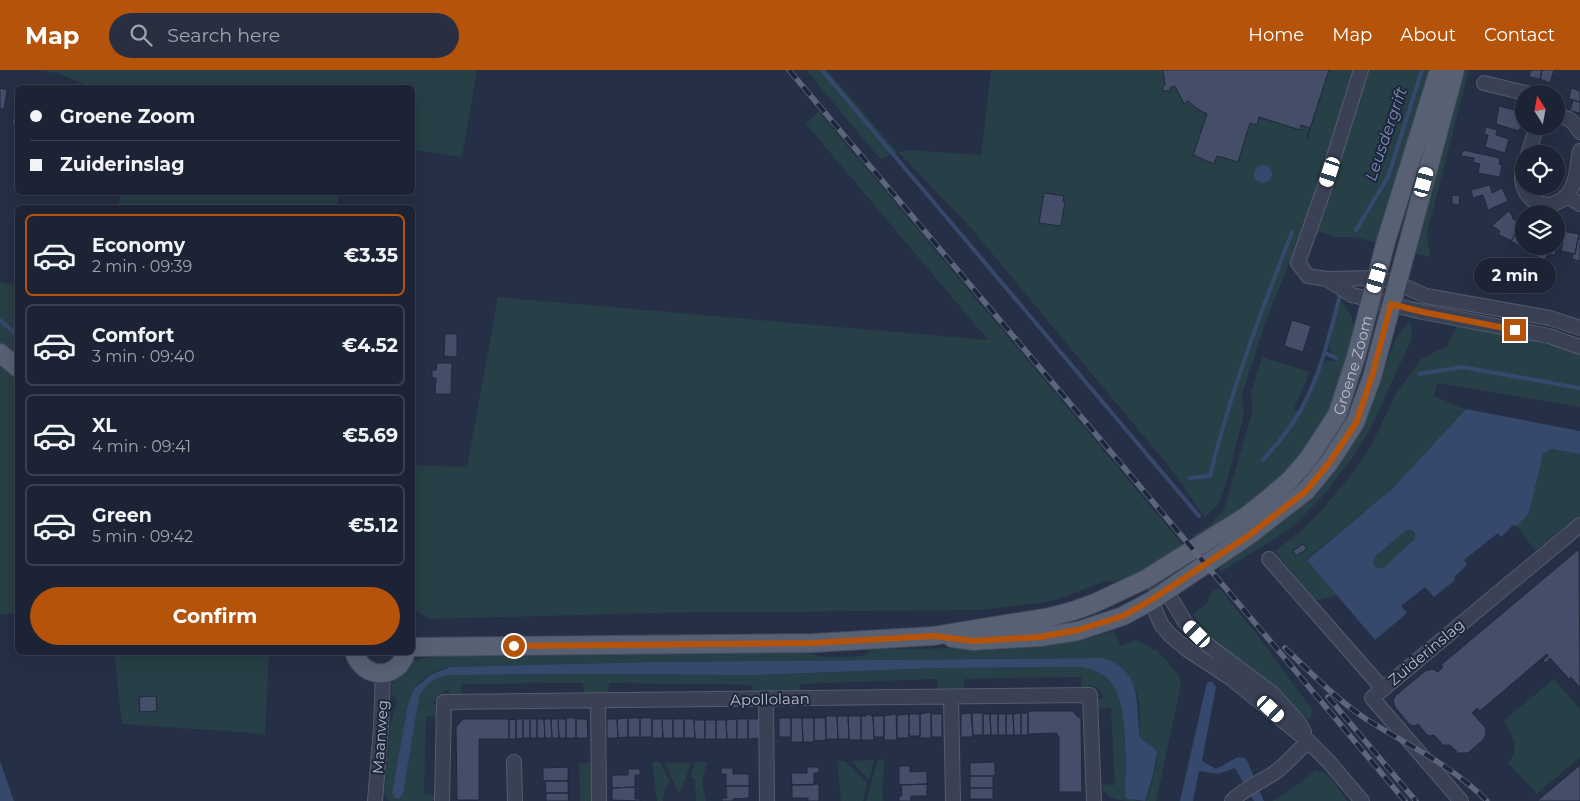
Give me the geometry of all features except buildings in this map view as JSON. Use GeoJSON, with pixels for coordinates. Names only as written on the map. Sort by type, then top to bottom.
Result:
{"type":"FeatureCollection","features":[{"type":"Feature","properties":{"kind":"main road","name":"Groene Zoom"},"geometry":{"type":"LineString","coordinates":[[415,647],[814,643],[933,636],[1073,611],[1096,604],[1146,579],[1245,517],[1290,479],[1309,458],[1337,415],[1356,357],[1386,241],[1439,70]]}},
{"type":"Feature","properties":{"kind":"main road","name":"Groene Zoom"},"geometry":{"type":"LineString","coordinates":[[933,636],[974,641],[1040,637],[1078,630],[1128,614],[1248,536],[1306,491],[1329,463],[1356,423],[1372,376],[1455,70]]}},
{"type":"Feature","properties":{"kind":"main road"},"geometry":{"type":"LineString","coordinates":[[0,353],[15,366]]}},
{"type":"Feature","properties":{"kind":"main road"},"geometry":{"type":"LineString","coordinates":[[1146,579],[1151,600]]}},
{"type":"Feature","properties":{"kind":"main road"},"geometry":{"type":"LineString","coordinates":[[355,655],[364,668],[376,673],[391,671],[398,667],[405,655]]}},
{"type":"Feature","properties":{"kind":"street"},"geometry":{"type":"LineString","coordinates":[[1361,70],[1324,189],[1298,263],[1308,276],[1327,279],[1377,278],[1397,282],[1426,296],[1550,318],[1580,328]]}},
{"type":"Feature","properties":{"kind":"street"},"geometry":{"type":"LineString","coordinates":[[1484,83],[1515,91]]}},
{"type":"Feature","properties":{"kind":"street"},"geometry":{"type":"LineString","coordinates":[[1565,117],[1573,122],[1580,131]]}},
{"type":"Feature","properties":{"kind":"street"},"geometry":{"type":"LineString","coordinates":[[1527,195],[1533,200],[1545,205],[1557,202],[1567,196],[1574,183],[1580,151]]}},
{"type":"Feature","properties":{"kind":"street"},"geometry":{"type":"LineString","coordinates":[[1567,196],[1580,204]]}},
{"type":"Feature","properties":{"kind":"street"},"geometry":{"type":"LineString","coordinates":[[1327,279],[1352,295],[1370,300],[1549,336],[1580,347]]}},
{"type":"Feature","properties":{"kind":"street","name":"Zuiderinslag"},"geometry":{"type":"LineString","coordinates":[[1269,559],[1383,689],[1580,525]]}},
{"type":"Feature","properties":{"kind":"street"},"geometry":{"type":"LineString","coordinates":[[1146,579],[1166,590],[1185,622],[1227,660],[1273,694],[1300,724],[1308,741]]}},
{"type":"Feature","properties":{"kind":"street"},"geometry":{"type":"LineString","coordinates":[[1151,600],[1162,624],[1170,635],[1188,650],[1232,679],[1308,741],[1329,762],[1362,801]]}},
{"type":"Feature","properties":{"kind":"street","name":"Maanweg"},"geometry":{"type":"LineString","coordinates":[[375,801],[383,673]]}},
{"type":"Feature","properties":{"kind":"street"},"geometry":{"type":"LineString","coordinates":[[1383,689],[1372,698],[1461,801]]}},
{"type":"Feature","properties":{"kind":"street","name":"Apollolaan"},"geometry":{"type":"LineString","coordinates":[[442,801],[444,702],[1090,696],[1094,801]]}},
{"type":"Feature","properties":{"kind":"street"},"geometry":{"type":"LineString","coordinates":[[951,697],[953,801]]}},
{"type":"Feature","properties":{"kind":"street"},"geometry":{"type":"LineString","coordinates":[[598,700],[599,801]]}},
{"type":"Feature","properties":{"kind":"street"},"geometry":{"type":"LineString","coordinates":[[766,700],[767,801]]}},
{"type":"Feature","properties":{"kind":"street"},"geometry":{"type":"LineString","coordinates":[[1232,801],[1236,796],[1279,770],[1308,741]]}},
{"type":"Feature","properties":{"kind":"street"},"geometry":{"type":"LineString","coordinates":[[514,762],[515,801]]}},
{"type":"Feature","properties":{"kind":"shaded area"},"geometry":{"type":"Polygon","coordinates":[[[40,70],[477,70],[462,157],[415,150],[415,85],[88,85],[59,74],[40,70]]]}},
{"type":"Feature","properties":{"kind":"shaded area"},"geometry":{"type":"Polygon","coordinates":[[[806,70],[827,70],[897,152],[910,150],[981,155],[991,70],[1436,70],[1382,244],[1354,237],[1336,237],[1320,232],[1293,255],[1270,310],[1242,395],[1244,414],[1227,481],[1219,502],[1205,518],[1171,469],[970,227],[898,152],[880,159],[806,70]]]}},
{"type":"Feature","properties":{"kind":"shaded area"},"geometry":{"type":"Polygon","coordinates":[[[1461,70],[1469,70],[1427,233],[1430,255],[1428,257],[1411,252],[1461,70]]]}},
{"type":"Feature","properties":{"kind":"shaded area"},"geometry":{"type":"Polygon","coordinates":[[[818,111],[1184,546],[1117,588],[1115,582],[1105,581],[1059,599],[983,610],[653,613],[429,619],[415,610],[416,465],[467,467],[498,297],[988,340],[806,124],[818,111]]]}},
{"type":"Feature","properties":{"kind":"shaded area"},"geometry":{"type":"Polygon","coordinates":[[[121,195],[338,195],[338,205],[118,205],[121,195]]]}},
{"type":"Feature","properties":{"kind":"shaded area"},"geometry":{"type":"Polygon","coordinates":[[[0,282],[15,286],[15,614],[0,614],[0,282]]]}},
{"type":"Feature","properties":{"kind":"shaded area"},"geometry":{"type":"Polygon","coordinates":[[[1338,298],[1353,320],[1352,343],[1339,386],[1316,438],[1286,473],[1258,497],[1195,537],[1192,535],[1210,525],[1224,509],[1252,413],[1251,393],[1262,357],[1310,372],[1294,409],[1301,412],[1324,361],[1336,359],[1329,349],[1338,298]]]}},
{"type":"Feature","properties":{"kind":"shaded area"},"geometry":{"type":"Polygon","coordinates":[[[1409,322],[1412,326],[1411,340],[1371,428],[1350,461],[1324,495],[1290,529],[1221,572],[1215,563],[1330,475],[1364,425],[1396,337],[1409,322]]]}},
{"type":"Feature","properties":{"kind":"shaded area"},"geometry":{"type":"Polygon","coordinates":[[[1458,323],[1556,342],[1580,353],[1580,407],[1437,383],[1434,396],[1466,409],[1392,489],[1307,559],[1339,595],[1314,601],[1275,551],[1304,528],[1321,511],[1352,474],[1372,444],[1397,391],[1421,359],[1447,346],[1458,323]]]}},
{"type":"Feature","properties":{"kind":"shaded area"},"geometry":{"type":"Polygon","coordinates":[[[1552,449],[1580,454],[1580,517],[1575,518],[1535,551],[1517,526],[1529,513],[1543,454],[1552,449]]]}},
{"type":"Feature","properties":{"kind":"shaded area"},"geometry":{"type":"Polygon","coordinates":[[[1406,530],[1412,530],[1416,539],[1383,568],[1375,566],[1373,561],[1376,556],[1406,530]]]}},
{"type":"Feature","properties":{"kind":"shaded area"},"geometry":{"type":"Polygon","coordinates":[[[1219,588],[1258,636],[1314,712],[1309,720],[1212,640],[1192,614],[1206,604],[1213,591],[1219,588]]]}},
{"type":"Feature","properties":{"kind":"shaded area"},"geometry":{"type":"Polygon","coordinates":[[[1114,631],[1121,646],[1135,640],[1149,646],[1154,651],[1156,649],[1179,675],[1181,685],[1156,801],[1145,801],[1152,783],[1156,760],[1155,749],[1141,738],[1138,697],[1131,680],[1120,667],[1102,658],[657,662],[450,667],[435,672],[423,679],[414,690],[408,704],[392,794],[397,799],[402,797],[403,794],[419,697],[430,683],[447,675],[753,675],[940,668],[1076,667],[1091,670],[1102,675],[1117,692],[1124,728],[1125,796],[1128,799],[1139,801],[1115,799],[1103,790],[1102,784],[1115,785],[1111,708],[1099,709],[1096,701],[1103,697],[1102,695],[1098,689],[1090,684],[1086,692],[1082,690],[1081,677],[964,679],[964,693],[938,692],[938,679],[800,684],[800,696],[802,696],[800,698],[752,699],[752,685],[609,683],[608,697],[584,697],[583,683],[461,684],[461,696],[451,698],[448,690],[446,691],[433,704],[440,708],[438,717],[426,716],[424,794],[436,795],[432,801],[389,801],[384,792],[390,727],[397,700],[391,693],[392,684],[397,676],[414,661],[423,658],[518,652],[800,651],[824,657],[862,656],[874,649],[979,648],[980,651],[1031,647],[1081,640],[1114,631]]]}},
{"type":"Feature","properties":{"kind":"shaded area"},"geometry":{"type":"Polygon","coordinates":[[[114,655],[269,655],[265,734],[122,724],[114,655]]]}},
{"type":"Feature","properties":{"kind":"shaded area"},"geometry":{"type":"Polygon","coordinates":[[[1554,679],[1580,709],[1580,757],[1537,794],[1509,764],[1513,757],[1515,746],[1504,720],[1554,679]]]}},
{"type":"Feature","properties":{"kind":"shaded area"},"geometry":{"type":"Polygon","coordinates":[[[885,759],[882,790],[883,801],[866,801],[877,762],[885,759]]]}},
{"type":"Feature","properties":{"kind":"shaded area"},"geometry":{"type":"Polygon","coordinates":[[[874,760],[868,779],[851,761],[874,760]]]}},
{"type":"Feature","properties":{"kind":"shaded area"},"geometry":{"type":"Polygon","coordinates":[[[652,761],[660,762],[670,781],[665,789],[663,801],[657,801],[652,761]]]}},
{"type":"Feature","properties":{"kind":"shaded area"},"geometry":{"type":"Polygon","coordinates":[[[837,761],[845,761],[867,783],[863,801],[841,801],[837,761]]]}},
{"type":"Feature","properties":{"kind":"shaded area"},"geometry":{"type":"Polygon","coordinates":[[[664,762],[691,763],[680,794],[679,794],[664,762]]]}},
{"type":"Feature","properties":{"kind":"shaded area"},"geometry":{"type":"Polygon","coordinates":[[[695,762],[707,762],[702,782],[706,801],[696,801],[695,779],[690,776],[695,762]]]}},
{"type":"Feature","properties":{"kind":"shaded area"},"geometry":{"type":"Polygon","coordinates":[[[579,763],[591,763],[592,801],[580,801],[579,763]]]}},
{"type":"Feature","properties":{"kind":"shaded area"},"geometry":{"type":"Polygon","coordinates":[[[1316,770],[1328,775],[1348,801],[1272,801],[1293,788],[1316,770]]]}},
{"type":"Feature","properties":{"kind":"water"},"geometry":{"type":"Polygon","coordinates":[[[1263,165],[1269,168],[1272,174],[1269,180],[1263,183],[1257,180],[1254,174],[1257,168],[1263,165]]]}},
{"type":"Feature","properties":{"kind":"water"},"geometry":{"type":"Polygon","coordinates":[[[1466,409],[1580,431],[1580,454],[1552,449],[1543,454],[1529,513],[1517,526],[1513,525],[1501,537],[1498,533],[1464,560],[1467,565],[1454,577],[1455,580],[1434,597],[1425,587],[1401,606],[1407,613],[1375,640],[1307,560],[1392,489],[1466,409]],[[1406,530],[1376,556],[1373,561],[1375,566],[1383,568],[1415,539],[1415,534],[1412,530],[1406,530]]]}},
{"type":"Feature","properties":{"kind":"water"},"geometry":{"type":"Polygon","coordinates":[[[1102,658],[1115,663],[1131,679],[1137,700],[1140,737],[1157,752],[1153,775],[1145,801],[1125,797],[1126,760],[1123,713],[1116,690],[1102,674],[1090,669],[1076,667],[940,668],[753,675],[447,675],[430,683],[419,697],[403,794],[402,797],[397,799],[392,793],[408,704],[414,689],[430,675],[450,667],[657,662],[1102,658]]]}},
{"type":"Feature","properties":{"kind":"water"},"geometry":{"type":"Polygon","coordinates":[[[1207,682],[1212,682],[1216,687],[1202,761],[1216,769],[1238,757],[1246,758],[1264,801],[1254,801],[1235,768],[1218,774],[1199,771],[1193,801],[1180,801],[1207,682]]]}},
{"type":"Feature","properties":{"kind":"water"},"geometry":{"type":"Polygon","coordinates":[[[0,761],[14,801],[0,801],[0,761]]]}},
{"type":"Feature","properties":{"kind":"waterway"},"geometry":{"type":"LineString","coordinates":[[822,70],[1199,516]]}},
{"type":"Feature","properties":{"kind":"waterway","name":"Leusdergrift"},"geometry":{"type":"LineString","coordinates":[[1356,230],[1388,177],[1422,70]]}},
{"type":"Feature","properties":{"kind":"waterway"},"geometry":{"type":"LineString","coordinates":[[1189,478],[1210,476],[1237,383],[1292,232]]}},
{"type":"Feature","properties":{"kind":"waterway","name":"Leusdergrift"},"geometry":{"type":"LineString","coordinates":[[1263,460],[1287,431],[1308,396],[1321,363],[1340,295]]}},
{"type":"Feature","properties":{"kind":"waterway"},"geometry":{"type":"LineString","coordinates":[[0,320],[15,333]]}},
{"type":"Feature","properties":{"kind":"waterway"},"geometry":{"type":"LineString","coordinates":[[1325,353],[1336,358]]}},
{"type":"Feature","properties":{"kind":"waterway"},"geometry":{"type":"LineString","coordinates":[[1419,374],[1462,367],[1580,388]]}},
{"type":"Feature","properties":{"kind":"railway"},"geometry":{"type":"LineString","coordinates":[[789,70],[1405,801]]}},
{"type":"Feature","properties":{"kind":"railway"},"geometry":{"type":"LineString","coordinates":[[1285,648],[1344,703],[1366,719],[1444,766],[1487,801]]}},
{"type":"Feature","properties":{"kind":"railway"},"geometry":{"type":"LineString","coordinates":[[1328,697],[1416,801]]}},
{"type":"Feature","properties":{"kind":"route"},"geometry":{"type":"LineString","coordinates":[[514,646],[814,643],[933,636],[974,641],[1040,637],[1102,624],[1128,614],[1151,600],[1248,536],[1306,491],[1329,463],[1356,423],[1372,376],[1391,304],[1515,330]]}}]}
